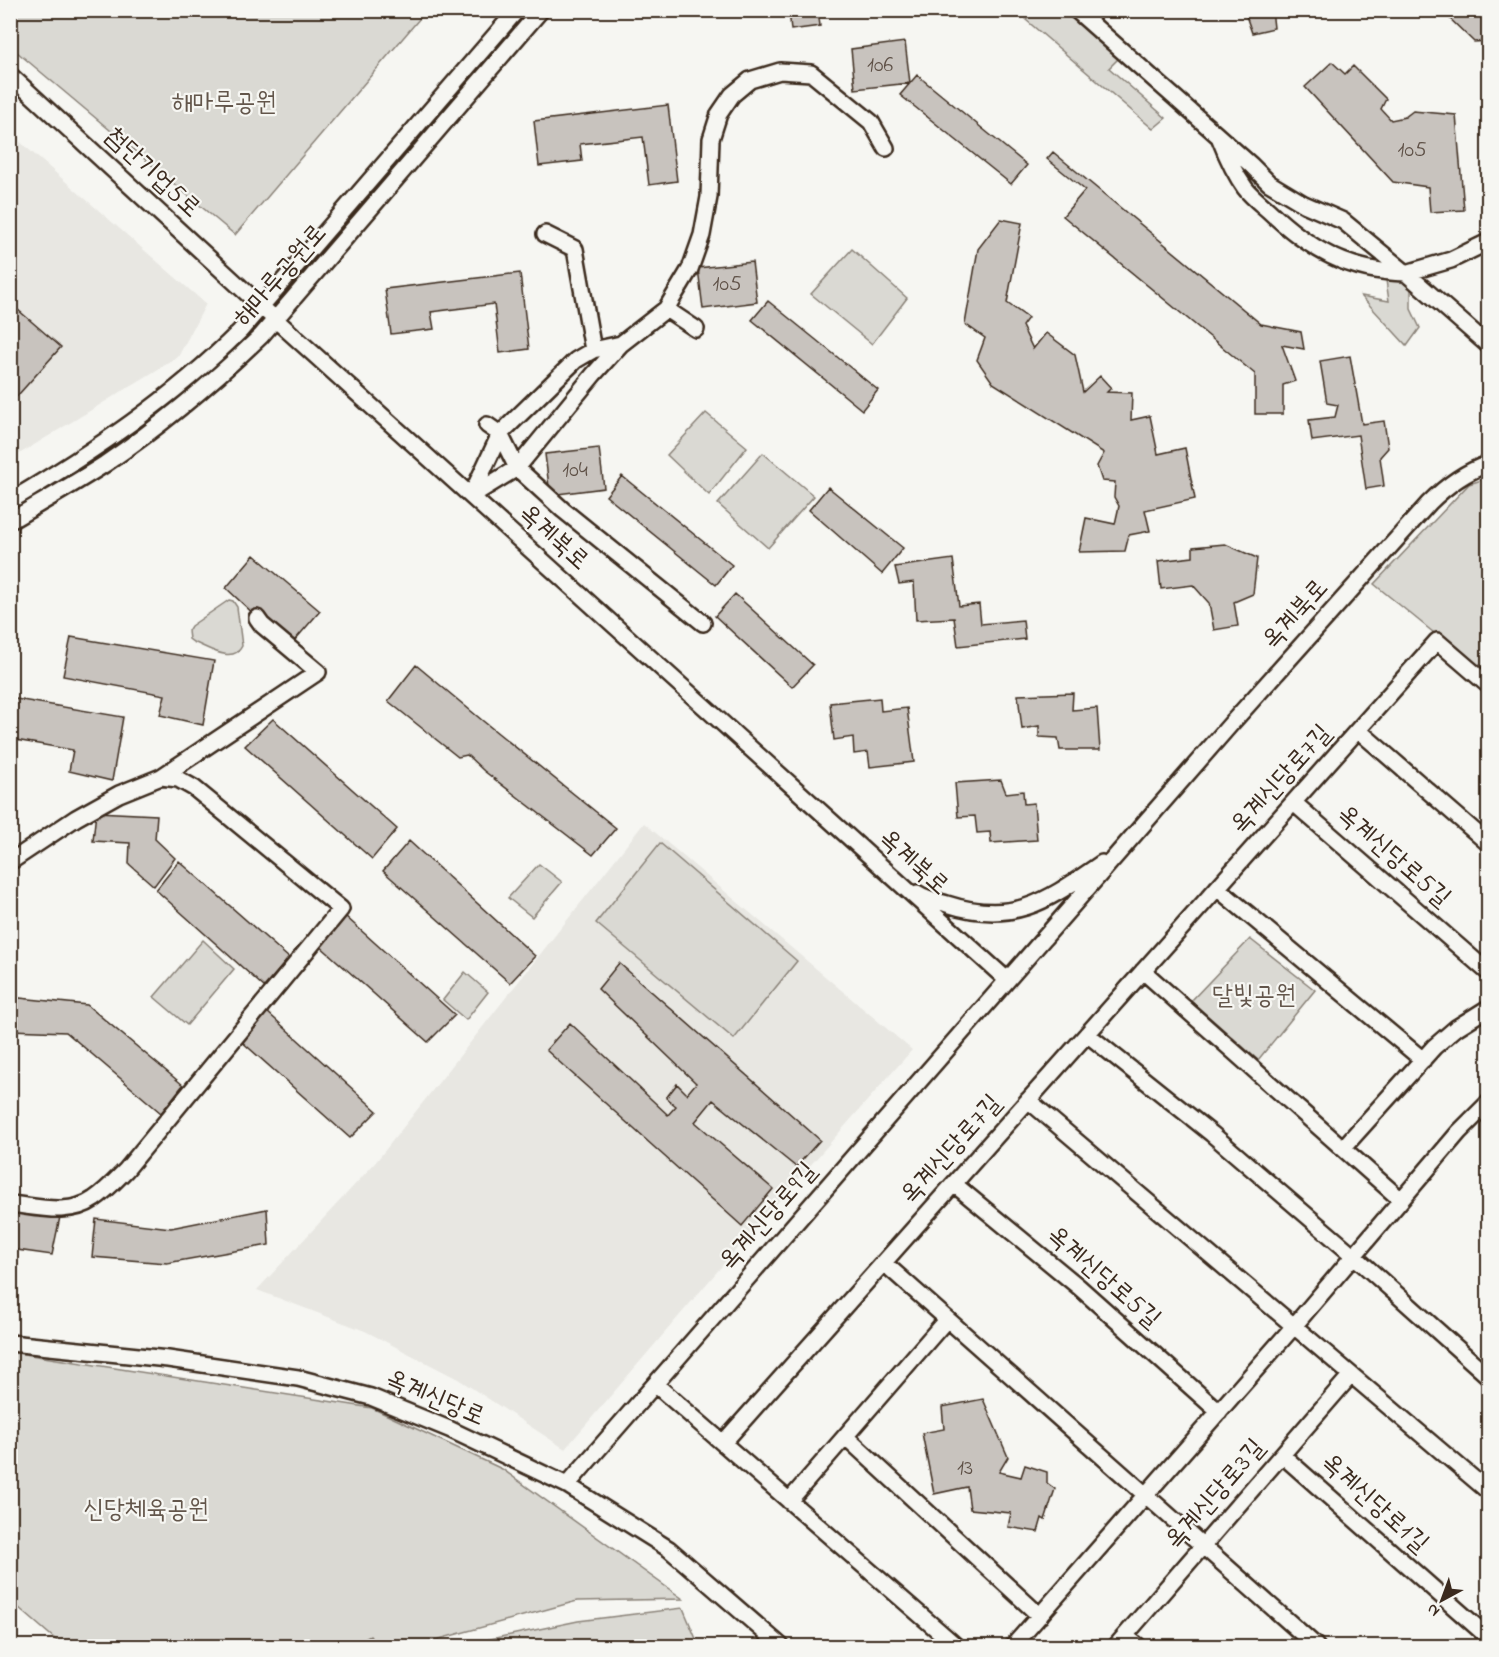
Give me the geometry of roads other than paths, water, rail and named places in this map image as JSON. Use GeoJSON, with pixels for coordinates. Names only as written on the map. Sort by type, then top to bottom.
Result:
{"type":"FeatureCollection","features":[{"type":"Feature","properties":{"kind":"street","name":"해마루공원로"},"geometry":{"type":"LineString","coordinates":[[10,501],[66,468],[126,428],[212,359],[262,307],[516,10]]}},
{"type":"Feature","properties":{"kind":"street","name":"해마루공원로"},"geometry":{"type":"LineString","coordinates":[[10,521],[104,465],[177,412],[224,372],[276,320],[541,10]]}},
{"type":"Feature","properties":{"kind":"street"},"geometry":{"type":"LineString","coordinates":[[1076,10],[1269,183],[1304,204],[1344,221],[1488,345]]}},
{"type":"Feature","properties":{"kind":"street"},"geometry":{"type":"LineString","coordinates":[[471,496],[517,468],[621,344],[666,309],[690,269],[702,235],[709,197],[711,139],[719,114],[732,95],[750,80],[780,72],[811,73],[871,122],[886,148]]}},
{"type":"Feature","properties":{"kind":"street","name":"첨단기업5로"},"geometry":{"type":"LineString","coordinates":[[10,75],[262,307]]}},
{"type":"Feature","properties":{"kind":"street"},"geometry":{"type":"LineString","coordinates":[[1219,137],[1230,165],[1246,190],[1305,241],[1333,258],[1370,270],[1406,273],[1451,260],[1488,242]]}},
{"type":"Feature","properties":{"kind":"street"},"geometry":{"type":"LineString","coordinates":[[545,234],[575,249],[593,350]]}},
{"type":"Feature","properties":{"kind":"street","name":"옥계북로"},"geometry":{"type":"LineString","coordinates":[[262,307],[1007,980],[1230,725],[1429,503],[1454,480],[1488,464]]}},
{"type":"Feature","properties":{"kind":"street"},"geometry":{"type":"LineString","coordinates":[[666,309],[696,329]]}},
{"type":"Feature","properties":{"kind":"street"},"geometry":{"type":"LineString","coordinates":[[471,496],[500,434],[576,360],[593,350],[621,344]]}},
{"type":"Feature","properties":{"kind":"street"},"geometry":{"type":"LineString","coordinates":[[487,425],[500,434],[517,468],[563,510],[703,623]]}},
{"type":"Feature","properties":{"kind":"street"},"geometry":{"type":"LineString","coordinates":[[10,862],[76,818],[119,794],[161,777],[318,672],[262,625],[257,618]]}},
{"type":"Feature","properties":{"kind":"street","name":"옥계신당로7길"},"geometry":{"type":"LineString","coordinates":[[723,1443],[1437,641],[1488,686]]}},
{"type":"Feature","properties":{"kind":"street","name":"옥계신당로7길"},"geometry":{"type":"LineString","coordinates":[[1358,730],[1488,843]]}},
{"type":"Feature","properties":{"kind":"street"},"geometry":{"type":"LineString","coordinates":[[10,1204],[61,1210],[81,1206],[103,1193],[131,1163],[341,909],[194,788],[178,779],[161,777]]}},
{"type":"Feature","properties":{"kind":"street","name":"옥계신당로5길"},"geometry":{"type":"LineString","coordinates":[[1294,802],[1488,972]]}},
{"type":"Feature","properties":{"kind":"street"},"geometry":{"type":"LineString","coordinates":[[892,876],[923,897],[960,908],[999,912],[1040,903],[1120,851]]}},
{"type":"Feature","properties":{"kind":"street"},"geometry":{"type":"LineString","coordinates":[[1217,888],[1423,1060]]}},
{"type":"Feature","properties":{"kind":"street"},"geometry":{"type":"LineString","coordinates":[[1143,971],[1400,1199]]}},
{"type":"Feature","properties":{"kind":"street","name":"옥계신당로9길"},"geometry":{"type":"LineString","coordinates":[[567,1485],[1007,980]]}},
{"type":"Feature","properties":{"kind":"street"},"geometry":{"type":"LineString","coordinates":[[1343,1148],[1434,1047],[1488,1008]]}},
{"type":"Feature","properties":{"kind":"street"},"geometry":{"type":"LineString","coordinates":[[1087,1034],[1212,1134],[1354,1256],[1488,1376]]}},
{"type":"Feature","properties":{"kind":"street"},"geometry":{"type":"LineString","coordinates":[[1028,1100],[1488,1491]]}},
{"type":"Feature","properties":{"kind":"street"},"geometry":{"type":"LineString","coordinates":[[1013,1647],[1294,1326],[1400,1199],[1488,1103]]}},
{"type":"Feature","properties":{"kind":"street","name":"옥계신당로5길"},"geometry":{"type":"LineString","coordinates":[[954,1184],[1079,1287],[1219,1412]]}},
{"type":"Feature","properties":{"kind":"street"},"geometry":{"type":"LineString","coordinates":[[884,1263],[1316,1647]]}},
{"type":"Feature","properties":{"kind":"street"},"geometry":{"type":"LineString","coordinates":[[789,1501],[947,1318]]}},
{"type":"Feature","properties":{"kind":"street","name":"옥계신당로"},"geometry":{"type":"LineString","coordinates":[[10,1343],[168,1359],[298,1378],[371,1397],[449,1429],[567,1485],[669,1549],[781,1647]]}},
{"type":"Feature","properties":{"kind":"street","name":"옥계신당로3길"},"geometry":{"type":"LineString","coordinates":[[1120,1641],[1352,1375]]}},
{"type":"Feature","properties":{"kind":"street"},"geometry":{"type":"LineString","coordinates":[[655,1384],[956,1647]]}},
{"type":"Feature","properties":{"kind":"street"},"geometry":{"type":"LineString","coordinates":[[846,1437],[1040,1616]]}},
{"type":"Feature","properties":{"kind":"street","name":"옥계신당로1길"},"geometry":{"type":"LineString","coordinates":[[1282,1455],[1488,1637]]}},
{"type":"Feature","properties":{"kind":"street"},"geometry":{"type":"LineString","coordinates":[[1120,1641],[1138,1647]]}},
{"type":"Feature","properties":{"kind":"park label","name":"해마루공원"},"geometry":{"type":"Point","coordinates":[224,104]}},
{"type":"Feature","properties":{"kind":"park label","name":"달빛공원"},"geometry":{"type":"Point","coordinates":[1254,997]}},
{"type":"Feature","properties":{"kind":"park label","name":"신당체육공원"},"geometry":{"type":"Point","coordinates":[146,1511]}}]}
